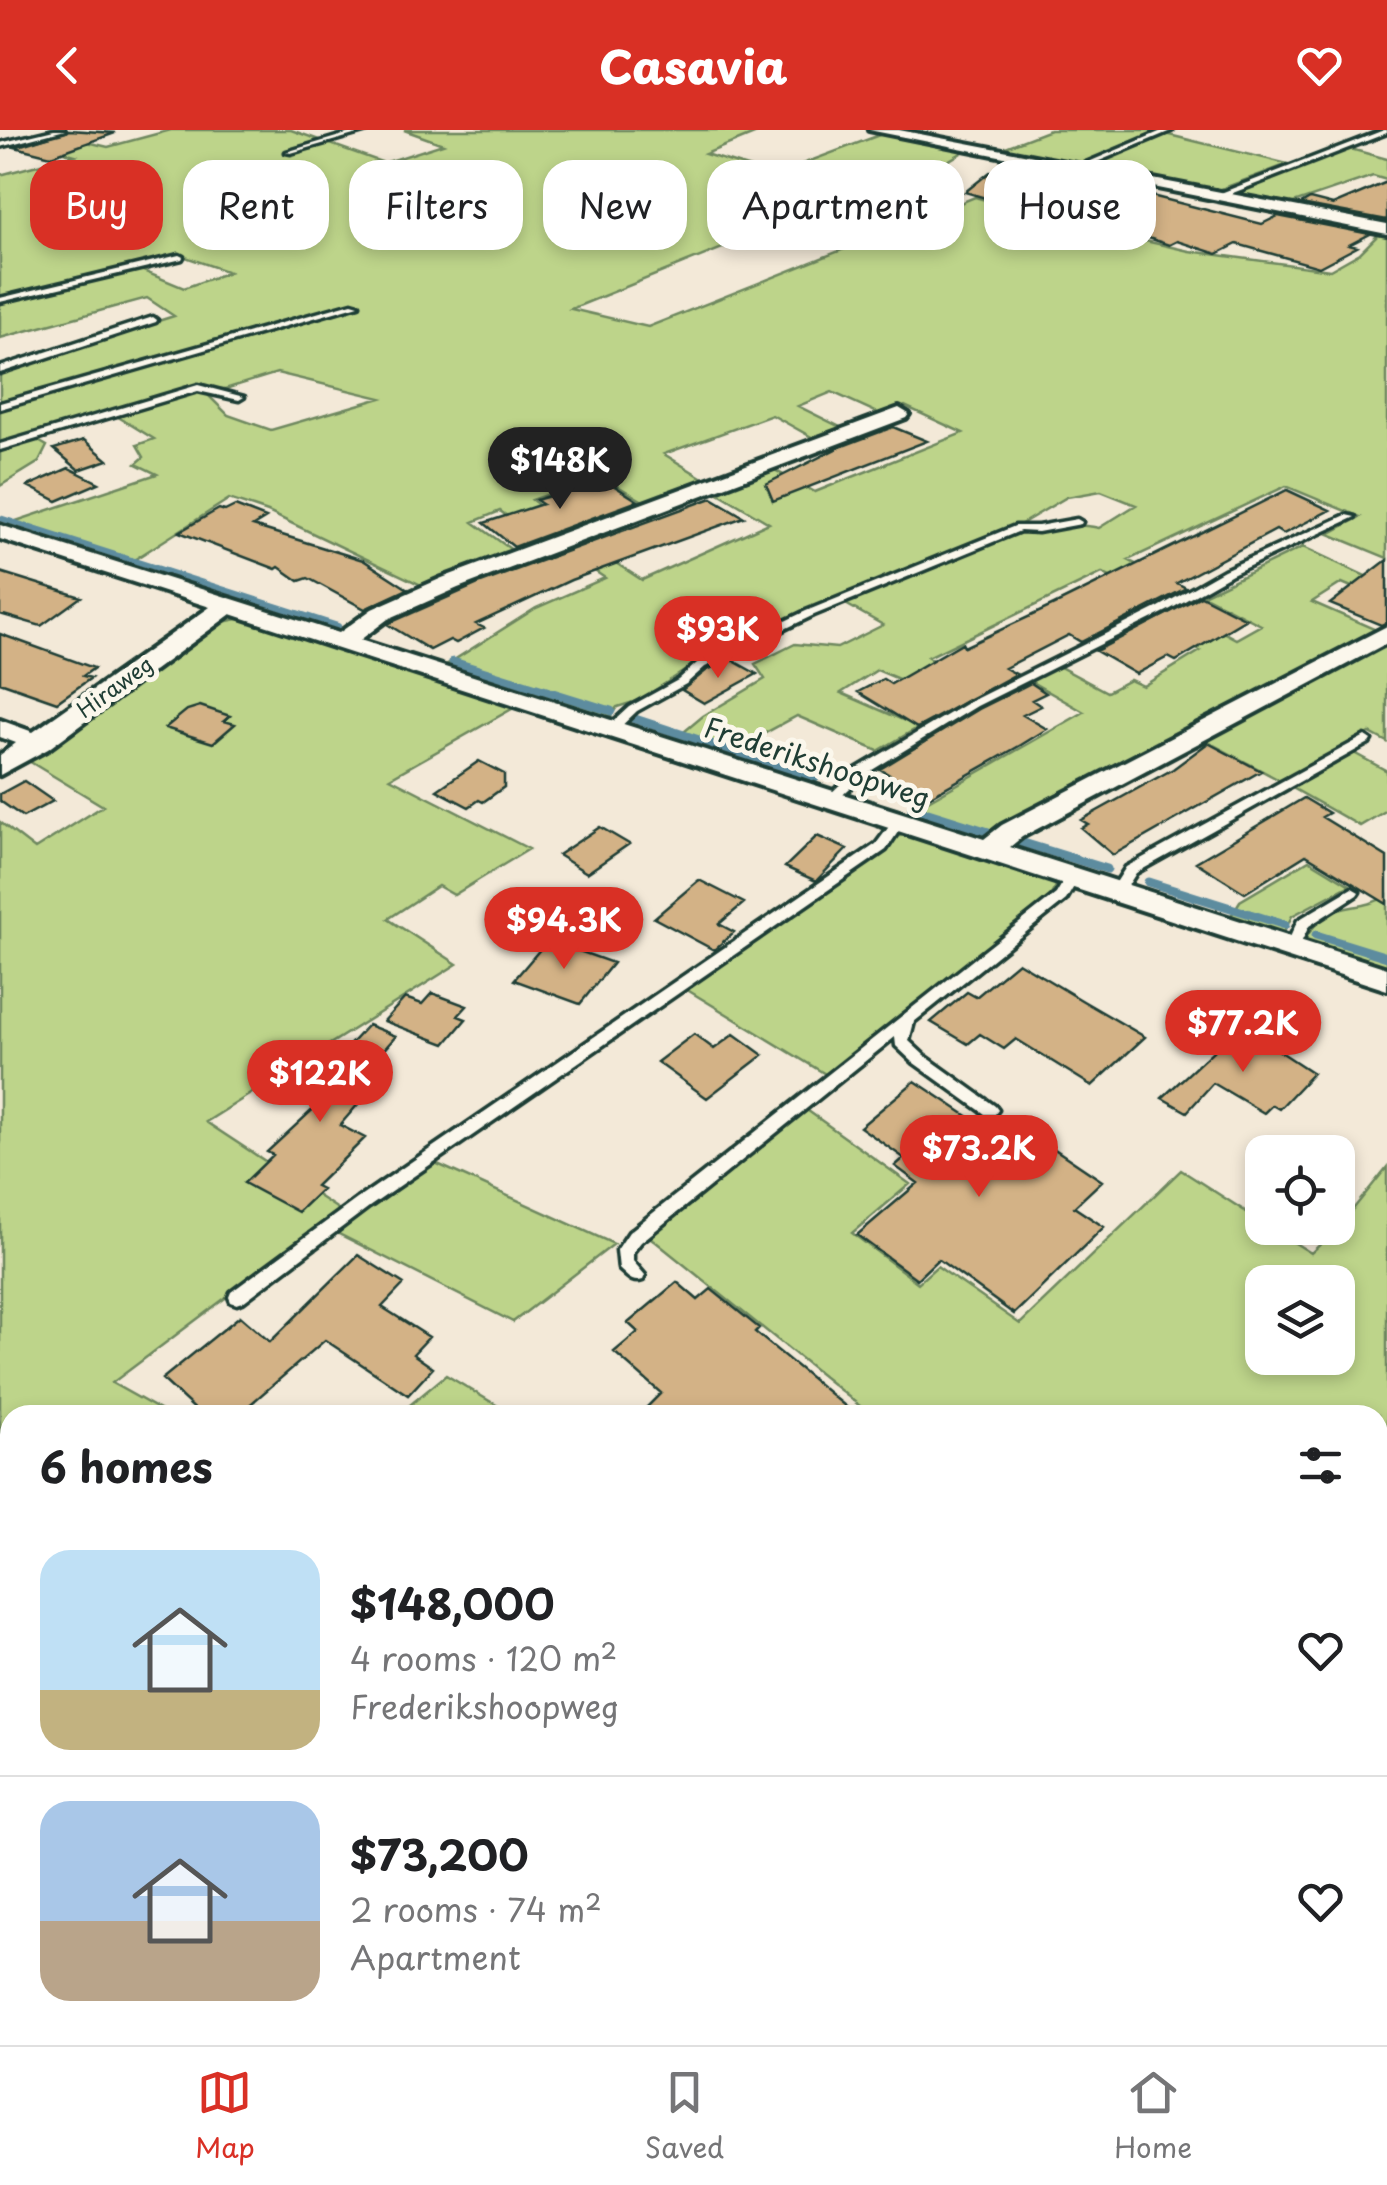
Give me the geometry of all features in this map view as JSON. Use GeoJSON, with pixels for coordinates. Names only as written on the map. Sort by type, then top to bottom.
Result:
{"type":"FeatureCollection","features":[{"type":"Feature","properties":{"kind":"street"},"geometry":{"type":"LineString","coordinates":[[882,130],[1031,160]]}},
{"type":"Feature","properties":{"kind":"street"},"geometry":{"type":"LineString","coordinates":[[1156,184],[1387,229]]}},
{"type":"Feature","properties":{"kind":"street"},"geometry":{"type":"LineString","coordinates":[[342,642],[380,614],[450,582],[899,414]]}},
{"type":"Feature","properties":{"kind":"street","name":"Frederikshoopweg"},"geometry":{"type":"LineString","coordinates":[[0,532],[1387,979]]}},
{"type":"Feature","properties":{"kind":"street","name":"Hiraweg"},"geometry":{"type":"LineString","coordinates":[[0,767],[229,605]]}},
{"type":"Feature","properties":{"kind":"street"},"geometry":{"type":"LineString","coordinates":[[988,851],[1012,831],[1387,633]]}},
{"type":"Feature","properties":{"kind":"street"},"geometry":{"type":"LineString","coordinates":[[0,728],[39,743]]}},
{"type":"Feature","properties":{"kind":"lane"},"geometry":{"type":"LineString","coordinates":[[0,145],[62,130]]}},
{"type":"Feature","properties":{"kind":"lane"},"geometry":{"type":"LineString","coordinates":[[289,152],[368,130]]}},
{"type":"Feature","properties":{"kind":"lane"},"geometry":{"type":"LineString","coordinates":[[1098,160],[1170,130]]}},
{"type":"Feature","properties":{"kind":"lane"},"geometry":{"type":"LineString","coordinates":[[1216,196],[1387,131]]}},
{"type":"Feature","properties":{"kind":"lane"},"geometry":{"type":"LineString","coordinates":[[0,300],[179,257]]}},
{"type":"Feature","properties":{"kind":"lane"},"geometry":{"type":"LineString","coordinates":[[0,406],[355,306]]}},
{"type":"Feature","properties":{"kind":"lane"},"geometry":{"type":"LineString","coordinates":[[0,370],[153,320]]}},
{"type":"Feature","properties":{"kind":"lane"},"geometry":{"type":"LineString","coordinates":[[0,446],[198,388],[239,397]]}},
{"type":"Feature","properties":{"kind":"lane"},"geometry":{"type":"LineString","coordinates":[[829,801],[860,772],[973,704],[1164,609],[1228,572],[1350,517]]}},
{"type":"Feature","properties":{"kind":"lane"},"geometry":{"type":"LineString","coordinates":[[610,730],[634,709],[682,682],[702,664],[810,612],[1019,528],[1038,530],[1077,522]]}},
{"type":"Feature","properties":{"kind":"lane"},"geometry":{"type":"LineString","coordinates":[[1117,892],[1131,870],[1364,740]]}},
{"type":"Feature","properties":{"kind":"lane"},"geometry":{"type":"LineString","coordinates":[[237,1297],[363,1204],[881,846],[898,823]]}},
{"type":"Feature","properties":{"kind":"lane"},"geometry":{"type":"LineString","coordinates":[[637,1275],[625,1264],[625,1250],[635,1237],[1061,897],[1072,878]]}},
{"type":"Feature","properties":{"kind":"lane"},"geometry":{"type":"LineString","coordinates":[[1292,948],[1303,924],[1352,892]]}},
{"type":"Feature","properties":{"kind":"lane"},"geometry":{"type":"LineString","coordinates":[[906,1020],[901,1042],[918,1059],[990,1110]]}},
{"type":"Feature","properties":{"kind":"green space"},"geometry":{"type":"Polygon","coordinates":[[[171,130],[291,130],[376,160],[349,160],[349,250],[523,250],[523,160],[393,160],[443,144],[404,130],[764,130],[705,154],[724,160],[707,160],[707,250],[717,250],[571,309],[648,327],[842,250],[964,250],[964,201],[975,197],[984,200],[984,250],[1156,250],[1156,243],[1330,270],[1360,253],[1383,230],[1387,231],[1387,558],[1329,534],[1360,517],[1286,486],[1128,560],[1187,591],[1163,604],[1102,573],[928,657],[981,691],[958,704],[877,670],[841,693],[919,727],[878,751],[797,716],[745,744],[730,759],[673,741],[703,716],[765,679],[755,664],[795,644],[837,648],[883,625],[842,602],[888,582],[718,655],[712,653],[640,700],[617,707],[609,718],[601,719],[443,667],[536,608],[605,578],[559,547],[579,539],[642,580],[769,523],[712,489],[769,467],[815,492],[963,433],[905,406],[882,415],[832,392],[798,406],[844,429],[817,440],[772,415],[664,454],[709,482],[648,504],[601,476],[532,500],[571,530],[541,541],[500,511],[473,522],[516,553],[423,586],[268,512],[229,499],[126,565],[1,526],[157,474],[136,464],[144,457],[137,445],[154,439],[115,415],[203,390],[228,415],[271,430],[381,398],[277,373],[225,389],[194,387],[0,444],[0,371],[174,316],[147,298],[0,338],[0,302],[136,268],[184,288],[229,272],[180,255],[0,298],[0,175],[30,167],[30,250],[163,250],[163,160],[56,160],[75,155],[24,141],[54,134],[108,147],[171,130]],[[1101,491],[1067,497],[1016,527],[945,557],[1037,528],[1099,528],[1136,505],[1101,491]]]}},
{"type":"Feature","properties":{"kind":"green space"},"geometry":{"type":"Polygon","coordinates":[[[1050,130],[1164,130],[1089,160],[1047,160],[995,151],[1050,130]]]}},
{"type":"Feature","properties":{"kind":"green space"},"geometry":{"type":"Polygon","coordinates":[[[882,134],[966,150],[949,160],[813,160],[882,134]]]}},
{"type":"Feature","properties":{"kind":"green space"},"geometry":{"type":"Polygon","coordinates":[[[1165,134],[1288,164],[1216,191],[1156,180],[1156,160],[1102,160],[1165,134]]]}},
{"type":"Feature","properties":{"kind":"green space"},"geometry":{"type":"Polygon","coordinates":[[[1347,148],[1387,159],[1387,180],[1373,176],[1285,206],[1228,195],[1228,192],[1347,148]]]}},
{"type":"Feature","properties":{"kind":"green space"},"geometry":{"type":"Polygon","coordinates":[[[35,439],[47,446],[39,462],[0,486],[0,448],[35,439]]]}},
{"type":"Feature","properties":{"kind":"green space"},"geometry":{"type":"Polygon","coordinates":[[[1303,547],[1387,586],[1387,602],[1342,583],[1312,602],[1381,632],[986,842],[900,817],[1084,712],[1030,681],[1058,666],[1107,692],[1130,680],[1143,686],[1200,651],[1145,623],[1178,608],[1236,639],[1261,625],[1203,595],[1303,547]]]}},
{"type":"Feature","properties":{"kind":"green space"},"geometry":{"type":"Polygon","coordinates":[[[243,618],[517,706],[390,778],[529,849],[454,895],[438,886],[388,919],[457,964],[206,1122],[341,1211],[112,1383],[151,1405],[0,1405],[0,822],[35,849],[103,806],[27,760],[217,623],[243,618]]]}},
{"type":"Feature","properties":{"kind":"green space"},"geometry":{"type":"Polygon","coordinates":[[[1387,637],[1387,742],[1370,733],[1283,782],[1197,736],[1387,637]]]}},
{"type":"Feature","properties":{"kind":"green space"},"geometry":{"type":"Polygon","coordinates":[[[1352,752],[1387,771],[1387,810],[1360,826],[1289,786],[1352,752]]]}},
{"type":"Feature","properties":{"kind":"green space"},"geometry":{"type":"Polygon","coordinates":[[[916,835],[1058,883],[1048,900],[827,1075],[684,988],[897,836],[916,835]]]}},
{"type":"Feature","properties":{"kind":"green space"},"geometry":{"type":"Polygon","coordinates":[[[1309,860],[1350,885],[1292,916],[1282,936],[1229,919],[1240,901],[1309,860]]]}},
{"type":"Feature","properties":{"kind":"green space"},"geometry":{"type":"Polygon","coordinates":[[[1387,895],[1387,971],[1303,943],[1313,927],[1333,912],[1387,895]]]}},
{"type":"Feature","properties":{"kind":"green space"},"geometry":{"type":"Polygon","coordinates":[[[804,1108],[910,1184],[852,1233],[918,1283],[937,1266],[1020,1324],[1181,1170],[1245,1211],[1245,1245],[1298,1245],[1311,1253],[1320,1245],[1355,1245],[1355,1207],[1387,1167],[1387,1405],[859,1405],[646,1234],[804,1108]]]}},
{"type":"Feature","properties":{"kind":"green space"},"geometry":{"type":"Polygon","coordinates":[[[433,1162],[614,1244],[513,1322],[335,1232],[433,1162]]]}},
{"type":"Feature","properties":{"kind":"green space"},"geometry":{"type":"Polygon","coordinates":[[[446,1375],[496,1405],[410,1405],[446,1375]]]}},
{"type":"Feature","properties":{"kind":"building"},"geometry":{"type":"Polygon","coordinates":[[[69,130],[115,133],[51,156],[15,147],[69,130]]]}},
{"type":"Feature","properties":{"kind":"building"},"geometry":{"type":"Polygon","coordinates":[[[984,177],[984,198],[965,192],[984,177]]]}},
{"type":"Feature","properties":{"kind":"building"},"geometry":{"type":"Polygon","coordinates":[[[1387,182],[1387,220],[1301,204],[1310,199],[1333,205],[1387,182]]]}},
{"type":"Feature","properties":{"kind":"building"},"geometry":{"type":"Polygon","coordinates":[[[1156,197],[1262,224],[1278,216],[1370,234],[1349,245],[1357,247],[1319,267],[1237,244],[1217,254],[1177,241],[1169,245],[1156,241],[1156,197]]]}},
{"type":"Feature","properties":{"kind":"building"},"geometry":{"type":"Polygon","coordinates":[[[893,427],[927,441],[773,501],[766,484],[840,447],[893,427]]]}},
{"type":"Feature","properties":{"kind":"building"},"geometry":{"type":"Polygon","coordinates":[[[84,440],[108,460],[79,470],[54,449],[84,440]]]}},
{"type":"Feature","properties":{"kind":"building"},"geometry":{"type":"Polygon","coordinates":[[[69,468],[99,483],[57,501],[28,486],[69,468]]]}},
{"type":"Feature","properties":{"kind":"building"},"geometry":{"type":"Polygon","coordinates":[[[605,480],[638,501],[514,547],[484,523],[542,504],[536,500],[605,480]]]}},
{"type":"Feature","properties":{"kind":"building"},"geometry":{"type":"Polygon","coordinates":[[[1287,490],[1330,510],[1283,534],[1276,530],[1177,583],[1186,588],[1081,642],[1069,635],[1005,668],[1016,674],[917,728],[858,692],[883,679],[891,684],[962,643],[964,647],[1054,605],[1287,490]]]}},
{"type":"Feature","properties":{"kind":"building"},"geometry":{"type":"Polygon","coordinates":[[[712,498],[744,517],[571,580],[476,624],[484,628],[456,643],[450,640],[430,650],[387,624],[478,584],[712,498]]]}},
{"type":"Feature","properties":{"kind":"building"},"geometry":{"type":"Polygon","coordinates":[[[235,506],[266,518],[253,526],[363,560],[408,589],[365,609],[308,578],[299,581],[279,567],[179,532],[219,509],[225,511],[235,506]]]}},
{"type":"Feature","properties":{"kind":"building"},"geometry":{"type":"Polygon","coordinates":[[[1387,560],[1387,622],[1381,625],[1330,604],[1387,560]]]}},
{"type":"Feature","properties":{"kind":"building"},"geometry":{"type":"Polygon","coordinates":[[[0,572],[81,597],[41,626],[0,614],[0,572]]]}},
{"type":"Feature","properties":{"kind":"building"},"geometry":{"type":"Polygon","coordinates":[[[1201,596],[1246,619],[1176,661],[1168,657],[1136,674],[1096,651],[1201,596]]]}},
{"type":"Feature","properties":{"kind":"building"},"geometry":{"type":"Polygon","coordinates":[[[0,634],[94,668],[83,676],[91,678],[57,702],[0,682],[0,634]]]}},
{"type":"Feature","properties":{"kind":"building"},"geometry":{"type":"Polygon","coordinates":[[[730,659],[757,674],[704,703],[682,690],[707,670],[730,659]]]}},
{"type":"Feature","properties":{"kind":"building"},"geometry":{"type":"Polygon","coordinates":[[[1031,683],[1046,693],[1032,700],[1041,706],[1023,715],[1047,729],[1021,745],[927,798],[880,769],[979,709],[1031,683]]]}},
{"type":"Feature","properties":{"kind":"building"},"geometry":{"type":"Polygon","coordinates":[[[200,706],[230,716],[224,721],[235,724],[213,743],[165,728],[187,710],[200,706]]]}},
{"type":"Feature","properties":{"kind":"building"},"geometry":{"type":"Polygon","coordinates":[[[1208,743],[1261,771],[1113,855],[1081,828],[1088,824],[1081,820],[1173,769],[1208,743]]]}},
{"type":"Feature","properties":{"kind":"building"},"geometry":{"type":"Polygon","coordinates":[[[479,761],[504,774],[504,787],[469,807],[437,790],[479,761]]]}},
{"type":"Feature","properties":{"kind":"building"},"geometry":{"type":"Polygon","coordinates":[[[24,781],[53,801],[23,817],[0,801],[0,794],[24,781]]]}},
{"type":"Feature","properties":{"kind":"building"},"geometry":{"type":"Polygon","coordinates":[[[1304,798],[1329,813],[1322,817],[1387,857],[1387,904],[1306,855],[1245,893],[1196,862],[1304,798]]]}},
{"type":"Feature","properties":{"kind":"building"},"geometry":{"type":"Polygon","coordinates":[[[600,827],[629,844],[587,873],[558,855],[600,827]]]}},
{"type":"Feature","properties":{"kind":"building"},"geometry":{"type":"Polygon","coordinates":[[[817,836],[847,849],[816,881],[785,867],[817,836]]]}},
{"type":"Feature","properties":{"kind":"building"},"geometry":{"type":"Polygon","coordinates":[[[699,880],[744,903],[719,924],[734,932],[714,950],[654,918],[699,880]]]}},
{"type":"Feature","properties":{"kind":"building"},"geometry":{"type":"Polygon","coordinates":[[[548,940],[613,963],[580,1004],[514,980],[548,940]]]}},
{"type":"Feature","properties":{"kind":"building"},"geometry":{"type":"Polygon","coordinates":[[[1018,962],[1145,1037],[1092,1086],[1016,1039],[1004,1049],[980,1034],[968,1044],[931,1022],[967,992],[976,997],[1018,962]]]}},
{"type":"Feature","properties":{"kind":"building"},"geometry":{"type":"Polygon","coordinates":[[[432,993],[467,1006],[458,1016],[466,1019],[445,1044],[384,1021],[405,998],[422,1004],[432,993]]]}},
{"type":"Feature","properties":{"kind":"building"},"geometry":{"type":"Polygon","coordinates":[[[368,1025],[396,1036],[356,1081],[360,1082],[353,1090],[366,1095],[340,1125],[365,1138],[316,1186],[322,1189],[298,1212],[244,1183],[273,1155],[267,1152],[320,1103],[288,1090],[313,1063],[327,1069],[368,1025]]]}},
{"type":"Feature","properties":{"kind":"building"},"geometry":{"type":"Polygon","coordinates":[[[694,1034],[714,1049],[734,1034],[763,1055],[707,1098],[657,1062],[694,1034]]]}},
{"type":"Feature","properties":{"kind":"building"},"geometry":{"type":"Polygon","coordinates":[[[1255,1035],[1313,1073],[1279,1109],[1272,1105],[1264,1113],[1213,1083],[1187,1112],[1162,1098],[1227,1038],[1231,1041],[1242,1037],[1249,1041],[1255,1035]]]}},
{"type":"Feature","properties":{"kind":"building"},"geometry":{"type":"Polygon","coordinates":[[[915,1081],[1002,1139],[1019,1125],[1102,1181],[1074,1207],[1104,1227],[1014,1314],[938,1259],[917,1279],[857,1235],[918,1183],[895,1166],[904,1158],[860,1127],[915,1081]]]}},
{"type":"Feature","properties":{"kind":"building"},"geometry":{"type":"Polygon","coordinates":[[[358,1255],[404,1284],[382,1307],[429,1337],[413,1354],[433,1368],[408,1395],[325,1340],[250,1405],[190,1405],[162,1379],[240,1316],[270,1342],[358,1255]]]}},
{"type":"Feature","properties":{"kind":"building"},"geometry":{"type":"Polygon","coordinates":[[[677,1282],[698,1300],[711,1289],[759,1328],[755,1332],[844,1405],[649,1405],[661,1393],[614,1352],[638,1332],[628,1323],[677,1282]]]}},
{"type":"Feature","properties":{"kind":"waterway"},"geometry":{"type":"LineString","coordinates":[[0,518],[338,626]]}},
{"type":"Feature","properties":{"kind":"waterway"},"geometry":{"type":"LineString","coordinates":[[453,662],[611,711]]}},
{"type":"Feature","properties":{"kind":"waterway"},"geometry":{"type":"LineString","coordinates":[[632,718],[815,778]]}},
{"type":"Feature","properties":{"kind":"waterway"},"geometry":{"type":"LineString","coordinates":[[912,808],[995,834]]}},
{"type":"Feature","properties":{"kind":"waterway"},"geometry":{"type":"LineString","coordinates":[[1017,841],[1107,869]]}},
{"type":"Feature","properties":{"kind":"waterway"},"geometry":{"type":"LineString","coordinates":[[1148,882],[1285,925]]}},
{"type":"Feature","properties":{"kind":"waterway"},"geometry":{"type":"LineString","coordinates":[[1316,935],[1387,957]]}}]}
